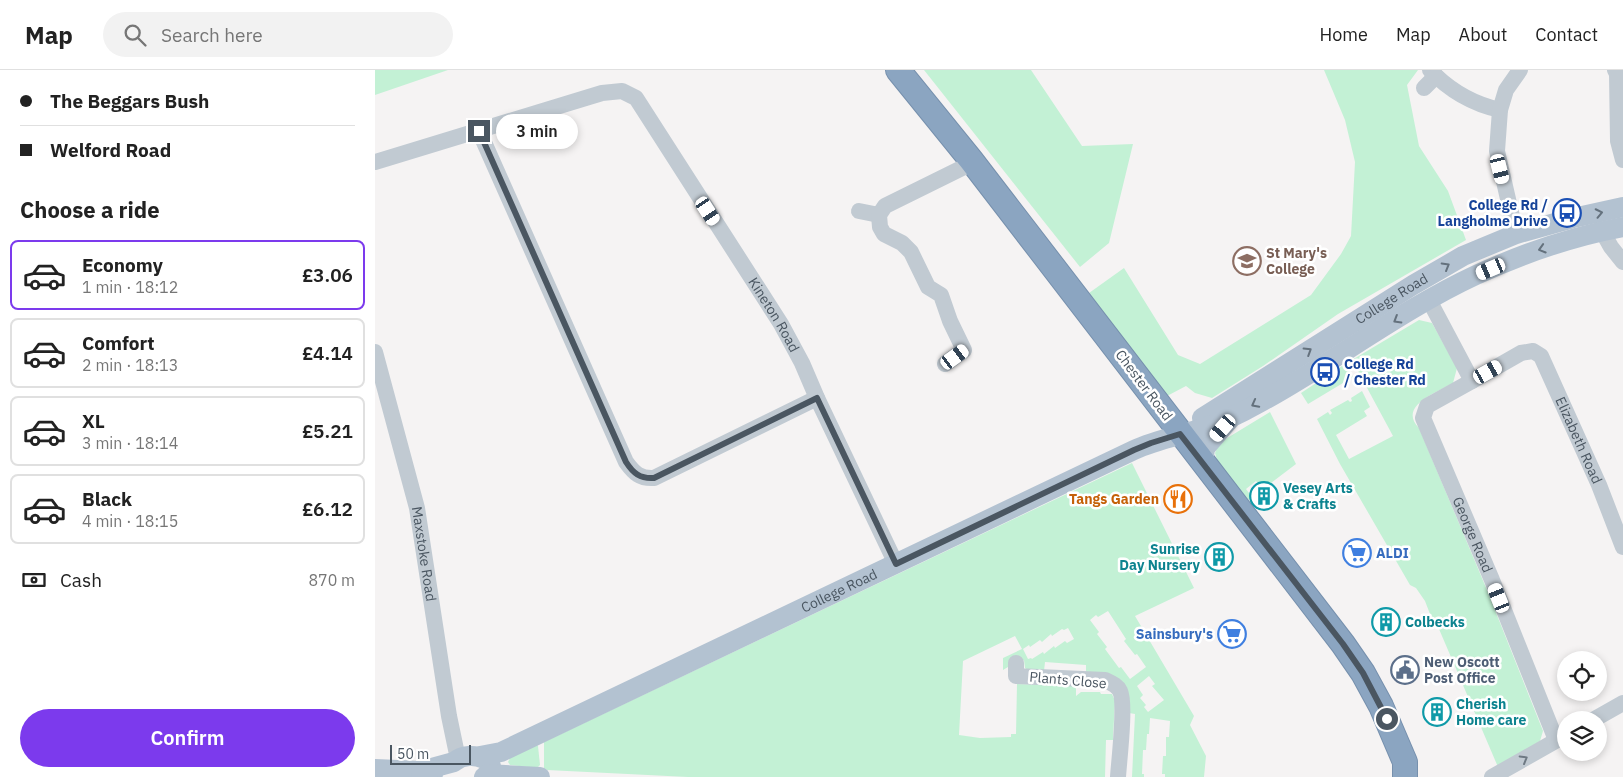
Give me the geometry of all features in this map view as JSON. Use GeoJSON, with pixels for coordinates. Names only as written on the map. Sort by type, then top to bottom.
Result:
{"type":"FeatureCollection","features":[{"type":"Feature","properties":{"kind":"highway","name":"Chester Road"},"geometry":{"type":"LineString","coordinates":[[898,70],[971,160],[1165,411],[1180,434],[1313,605],[1363,673],[1381,706],[1409,772]]}},
{"type":"Feature","properties":{"kind":"main road","name":"College Road"},"geometry":{"type":"LineString","coordinates":[[1180,434],[1413,285],[1463,256],[1516,234],[1573,218],[1623,208]]}},
{"type":"Feature","properties":{"kind":"main road","name":"College Road"},"geometry":{"type":"LineString","coordinates":[[485,769],[501,752],[1125,455],[1151,443],[1210,426],[1233,416],[1278,392],[1429,300],[1475,276],[1523,255],[1602,231],[1623,227]]}},
{"type":"Feature","properties":{"kind":"main road","name":"College Road"},"geometry":{"type":"LineString","coordinates":[[1203,464],[1205,448],[1233,416]]}},
{"type":"Feature","properties":{"kind":"main road"},"geometry":{"type":"LineString","coordinates":[[375,769],[442,771],[485,769],[540,777]]}},
{"type":"Feature","properties":{"kind":"street"},"geometry":{"type":"LineString","coordinates":[[1516,234],[1497,151],[1500,110],[1506,90],[1520,70]]}},
{"type":"Feature","properties":{"kind":"street"},"geometry":{"type":"LineString","coordinates":[[1617,154],[1618,73]]}},
{"type":"Feature","properties":{"kind":"street"},"geometry":{"type":"LineString","coordinates":[[1430,78],[1468,100],[1485,107],[1500,110]]}},
{"type":"Feature","properties":{"kind":"street","name":"Kineton Road"},"geometry":{"type":"LineString","coordinates":[[479,131],[616,90],[629,93],[636,98],[781,324],[802,363],[896,564]]}},
{"type":"Feature","properties":{"kind":"street"},"geometry":{"type":"LineString","coordinates":[[375,162],[479,131],[626,462],[636,475],[647,479],[654,478],[817,398]]}},
{"type":"Feature","properties":{"kind":"street"},"geometry":{"type":"LineString","coordinates":[[945,364],[964,350],[950,321],[947,290],[928,287],[907,247],[884,234],[880,227],[879,215],[885,206],[963,166],[971,160]]}},
{"type":"Feature","properties":{"kind":"street"},"geometry":{"type":"LineString","coordinates":[[859,211],[879,215]]}},
{"type":"Feature","properties":{"kind":"street"},"geometry":{"type":"LineString","coordinates":[[1602,231],[1611,247],[1623,262]]}},
{"type":"Feature","properties":{"kind":"street"},"geometry":{"type":"LineString","coordinates":[[1429,300],[1472,381]]}},
{"type":"Feature","properties":{"kind":"street","name":"Maxstoke Road"},"geometry":{"type":"LineString","coordinates":[[375,352],[417,508],[449,716],[442,771]]}},
{"type":"Feature","properties":{"kind":"street","name":"Elizabeth Road"},"geometry":{"type":"LineString","coordinates":[[1521,353],[1537,352],[1545,361],[1599,485],[1623,546]]}},
{"type":"Feature","properties":{"kind":"street","name":"George Road"},"geometry":{"type":"LineString","coordinates":[[1521,353],[1427,406],[1423,418],[1557,728]]}},
{"type":"Feature","properties":{"kind":"street","name":"Plants Close"},"geometry":{"type":"LineString","coordinates":[[1012,672],[1105,680],[1115,684],[1119,690],[1122,704],[1118,777]]}},
{"type":"Feature","properties":{"kind":"street"},"geometry":{"type":"LineString","coordinates":[[1607,712],[1623,703]]}},
{"type":"Feature","properties":{"kind":"street"},"geometry":{"type":"LineString","coordinates":[[1492,777],[1557,739]]}},
{"type":"Feature","properties":{"kind":"green space"},"geometry":{"type":"Polygon","coordinates":[[[375,70],[448,70],[375,95],[375,70]]]}},
{"type":"Feature","properties":{"kind":"green space"},"geometry":{"type":"Polygon","coordinates":[[[924,70],[1031,70],[1082,146],[1133,144],[1109,243],[1080,267],[924,70]]]}},
{"type":"Feature","properties":{"kind":"green space"},"geometry":{"type":"Polygon","coordinates":[[[1324,70],[1418,70],[1407,85],[1419,146],[1448,191],[1466,240],[1338,314],[1263,366],[1212,398],[1195,393],[1186,386],[1167,396],[1089,293],[1124,268],[1178,355],[1200,364],[1311,295],[1341,254],[1351,236],[1355,162],[1345,120],[1324,70]]]}},
{"type":"Feature","properties":{"kind":"green space"},"geometry":{"type":"Polygon","coordinates":[[[1419,320],[1432,323],[1457,368],[1453,383],[1430,395],[1416,406],[1413,413],[1414,420],[1487,590],[1543,731],[1540,741],[1498,767],[1439,629],[1425,601],[1416,588],[1410,585],[1340,464],[1317,419],[1328,412],[1330,415],[1332,413],[1330,410],[1348,400],[1352,401],[1351,398],[1362,391],[1370,407],[1364,411],[1367,416],[1336,435],[1349,459],[1393,436],[1352,360],[1419,320]]]}},
{"type":"Feature","properties":{"kind":"green space"},"geometry":{"type":"Polygon","coordinates":[[[1345,364],[1353,377],[1308,404],[1301,393],[1345,364]]]}},
{"type":"Feature","properties":{"kind":"green space"},"geometry":{"type":"Polygon","coordinates":[[[1270,412],[1296,464],[1263,489],[1256,481],[1246,489],[1252,497],[1248,500],[1217,460],[1215,453],[1219,443],[1270,412]]]}},
{"type":"Feature","properties":{"kind":"green space"},"geometry":{"type":"Polygon","coordinates":[[[1132,463],[1194,588],[1135,616],[1194,716],[1190,725],[1206,756],[1204,777],[1165,777],[1165,774],[1162,774],[1163,756],[1166,756],[1166,737],[1169,737],[1170,721],[1150,718],[1146,750],[1143,750],[1142,774],[1144,774],[1144,777],[1132,777],[1135,714],[1129,713],[1128,693],[1086,674],[1086,665],[1045,662],[1044,671],[1028,670],[1025,668],[1024,660],[1011,659],[1008,667],[1003,670],[1003,658],[1022,649],[1015,636],[963,661],[959,735],[980,738],[1011,737],[1011,734],[1016,734],[1017,684],[1076,686],[1076,696],[1081,692],[1112,694],[1115,701],[1113,738],[1115,740],[1106,740],[1105,777],[688,777],[547,770],[544,768],[544,742],[1132,463]],[[1108,611],[1098,617],[1096,615],[1090,620],[1099,632],[1097,634],[1107,647],[1105,649],[1130,679],[1146,667],[1137,654],[1135,655],[1124,641],[1126,639],[1108,611]],[[1068,628],[1062,629],[1052,636],[1051,634],[1042,642],[1040,640],[1030,647],[1029,645],[1023,649],[1028,659],[1032,659],[1043,652],[1044,654],[1054,646],[1055,648],[1065,641],[1067,643],[1074,639],[1068,628]],[[1149,676],[1137,686],[1143,695],[1140,698],[1146,705],[1144,707],[1148,712],[1164,700],[1152,686],[1155,684],[1149,676]]]}},
{"type":"Feature","properties":{"kind":"green space"},"geometry":{"type":"Polygon","coordinates":[[[537,745],[540,765],[537,768],[510,765],[508,762],[510,758],[537,745]]]}},
{"type":"Feature","properties":{"kind":"place","name":"College Rd / Langholme Drive"},"geometry":{"type":"Point","coordinates":[1567,213]}},
{"type":"Feature","properties":{"kind":"place","name":"St Mary's College"},"geometry":{"type":"Point","coordinates":[1247,261]}},
{"type":"Feature","properties":{"kind":"place","name":"College Rd / Chester Rd"},"geometry":{"type":"Point","coordinates":[1325,372]}},
{"type":"Feature","properties":{"kind":"place","name":"Vesey Arts & Crafts"},"geometry":{"type":"Point","coordinates":[1264,496]}},
{"type":"Feature","properties":{"kind":"place","name":"Tangs Garden"},"geometry":{"type":"Point","coordinates":[1178,499]}},
{"type":"Feature","properties":{"kind":"place","name":"ALDI"},"geometry":{"type":"Point","coordinates":[1357,553]}},
{"type":"Feature","properties":{"kind":"place","name":"Sunrise Day Nursery"},"geometry":{"type":"Point","coordinates":[1219,557]}},
{"type":"Feature","properties":{"kind":"place","name":"Colbecks"},"geometry":{"type":"Point","coordinates":[1386,622]}},
{"type":"Feature","properties":{"kind":"place","name":"Sainsbury's"},"geometry":{"type":"Point","coordinates":[1232,634]}},
{"type":"Feature","properties":{"kind":"place","name":"New Oscott Post Office"},"geometry":{"type":"Point","coordinates":[1405,670]}},
{"type":"Feature","properties":{"kind":"place","name":"Cherish Home care"},"geometry":{"type":"Point","coordinates":[1437,712]}},
{"type":"Feature","properties":{"kind":"route"},"geometry":{"type":"LineString","coordinates":[[479,131],[626,462],[636,475],[647,479],[654,478],[817,398],[896,564],[1134,450],[1180,434],[1343,644],[1363,673],[1387,719]]}}]}
